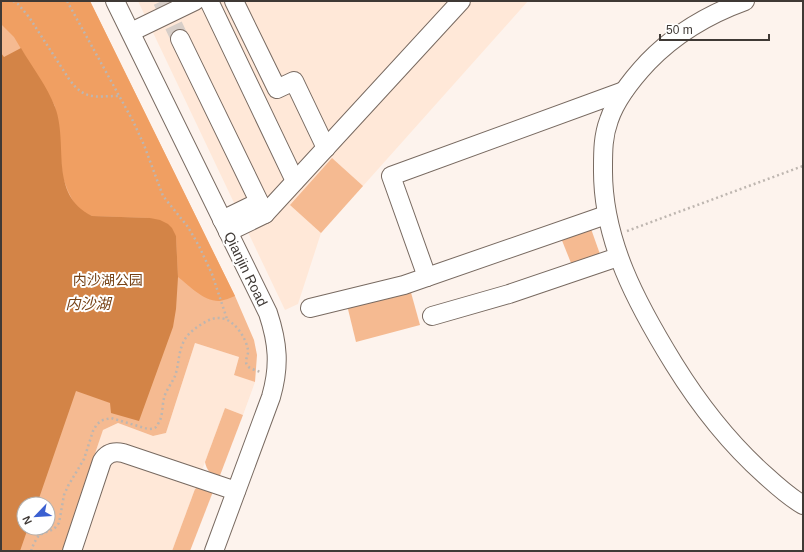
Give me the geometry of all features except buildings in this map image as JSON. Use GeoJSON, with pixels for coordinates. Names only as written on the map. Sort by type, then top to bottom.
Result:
{"type":"FeatureCollection","features":[{"type":"Feature","properties":{"kind":"street","name":"Qianjin Road"},"geometry":{"type":"LineString","coordinates":[[115,1],[268,313],[275,338],[277,359],[276,382],[214,551]]}},
{"type":"Feature","properties":{"kind":"street"},"geometry":{"type":"LineString","coordinates":[[131,32],[195,1]]}},
{"type":"Feature","properties":{"kind":"street"},"geometry":{"type":"LineString","coordinates":[[209,1],[295,181]]}},
{"type":"Feature","properties":{"kind":"street"},"geometry":{"type":"LineString","coordinates":[[234,1],[277,90],[294,81],[326,148]]}},
{"type":"Feature","properties":{"kind":"street"},"geometry":{"type":"LineString","coordinates":[[225,226],[262,208],[295,181],[460,1]]}},
{"type":"Feature","properties":{"kind":"street"},"geometry":{"type":"LineString","coordinates":[[745,1],[726,8],[703,20],[668,43],[638,73],[624,91],[609,118],[604,144],[603,173],[606,214],[618,257],[640,308],[682,377],[718,428],[740,452],[779,488],[803,505]]}},
{"type":"Feature","properties":{"kind":"street"},"geometry":{"type":"LineString","coordinates":[[180,39],[262,208]]}},
{"type":"Feature","properties":{"kind":"street"},"geometry":{"type":"LineString","coordinates":[[427,277],[391,176],[624,91]]}},
{"type":"Feature","properties":{"kind":"street"},"geometry":{"type":"LineString","coordinates":[[310,308],[404,285],[606,214]]}},
{"type":"Feature","properties":{"kind":"street"},"geometry":{"type":"LineString","coordinates":[[432,316],[509,294],[618,257]]}},
{"type":"Feature","properties":{"kind":"street"},"geometry":{"type":"LineString","coordinates":[[72,551],[102,461],[108,454],[113,452],[123,453],[236,492]]}},
{"type":"Feature","properties":{"kind":"path"},"geometry":{"type":"LineString","coordinates":[[13,1],[18,4],[29,17],[69,79],[82,94],[91,96],[119,96]]}},
{"type":"Feature","properties":{"kind":"path"},"geometry":{"type":"LineString","coordinates":[[67,1],[144,144],[163,196],[188,227],[199,246],[212,274],[227,320]]}},
{"type":"Feature","properties":{"kind":"path"},"geometry":{"type":"LineString","coordinates":[[612,237],[803,166]]}},
{"type":"Feature","properties":{"kind":"path"},"geometry":{"type":"LineString","coordinates":[[31,551],[38,535],[54,529],[59,523],[68,486],[84,459],[93,431],[98,424],[103,420],[111,418],[148,429],[155,428],[160,419],[164,397],[174,377],[180,351],[187,336],[203,323],[214,318],[219,318],[227,320],[235,326],[248,349],[246,360],[247,365],[250,368],[260,372]]}},
{"type":"Feature","properties":{"kind":"shaded area"},"geometry":{"type":"Polygon","coordinates":[[[1,1],[90,1],[235,296],[220,301],[208,299],[178,277],[176,236],[150,218],[92,216],[83,212],[74,203],[63,178],[55,106],[14,37],[1,24],[1,1]]]}},
{"type":"Feature","properties":{"kind":"shaded area"},"geometry":{"type":"Polygon","coordinates":[[[138,1],[528,1],[321,233],[298,304],[285,310],[138,1]]]}},
{"type":"Feature","properties":{"kind":"shaded area"},"geometry":{"type":"Polygon","coordinates":[[[195,343],[239,357],[234,374],[255,382],[243,415],[225,408],[172,551],[62,551],[103,430],[118,423],[153,436],[166,433],[195,343]]]}},
{"type":"Feature","properties":{"kind":"green space","name":"内沙湖公园"},"geometry":{"type":"Polygon","coordinates":[[[1,1],[90,1],[235,296],[254,340],[257,355],[255,382],[234,375],[239,357],[195,343],[166,433],[153,436],[118,423],[103,430],[62,551],[1,551],[1,1]]]}},
{"type":"Feature","properties":{"kind":"green space"},"geometry":{"type":"Polygon","coordinates":[[[332,158],[363,186],[321,233],[290,205],[332,158]]]}},
{"type":"Feature","properties":{"kind":"green space"},"geometry":{"type":"Polygon","coordinates":[[[590,226],[601,257],[573,268],[561,238],[590,226]]]}},
{"type":"Feature","properties":{"kind":"green space"},"geometry":{"type":"Polygon","coordinates":[[[410,289],[420,325],[356,342],[347,305],[410,289]]]}},
{"type":"Feature","properties":{"kind":"green space"},"geometry":{"type":"Polygon","coordinates":[[[225,408],[243,415],[219,478],[210,472],[205,462],[225,408]]]}},
{"type":"Feature","properties":{"kind":"green space"},"geometry":{"type":"Polygon","coordinates":[[[199,486],[214,489],[190,551],[172,551],[195,489],[199,486]]]}},
{"type":"Feature","properties":{"kind":"water","name":"内沙湖"},"geometry":{"type":"Polygon","coordinates":[[[21,48],[52,99],[59,121],[62,167],[65,182],[70,195],[78,207],[92,216],[150,218],[160,220],[168,224],[176,236],[178,277],[173,327],[139,421],[111,413],[110,403],[76,391],[40,496],[16,496],[16,536],[25,536],[20,551],[1,551],[1,53],[4,57],[21,48]]]}},
{"type":"Feature","properties":{"kind":"tunnel"},"geometry":{"type":"LineString","coordinates":[[162,1],[180,39]]}}]}
